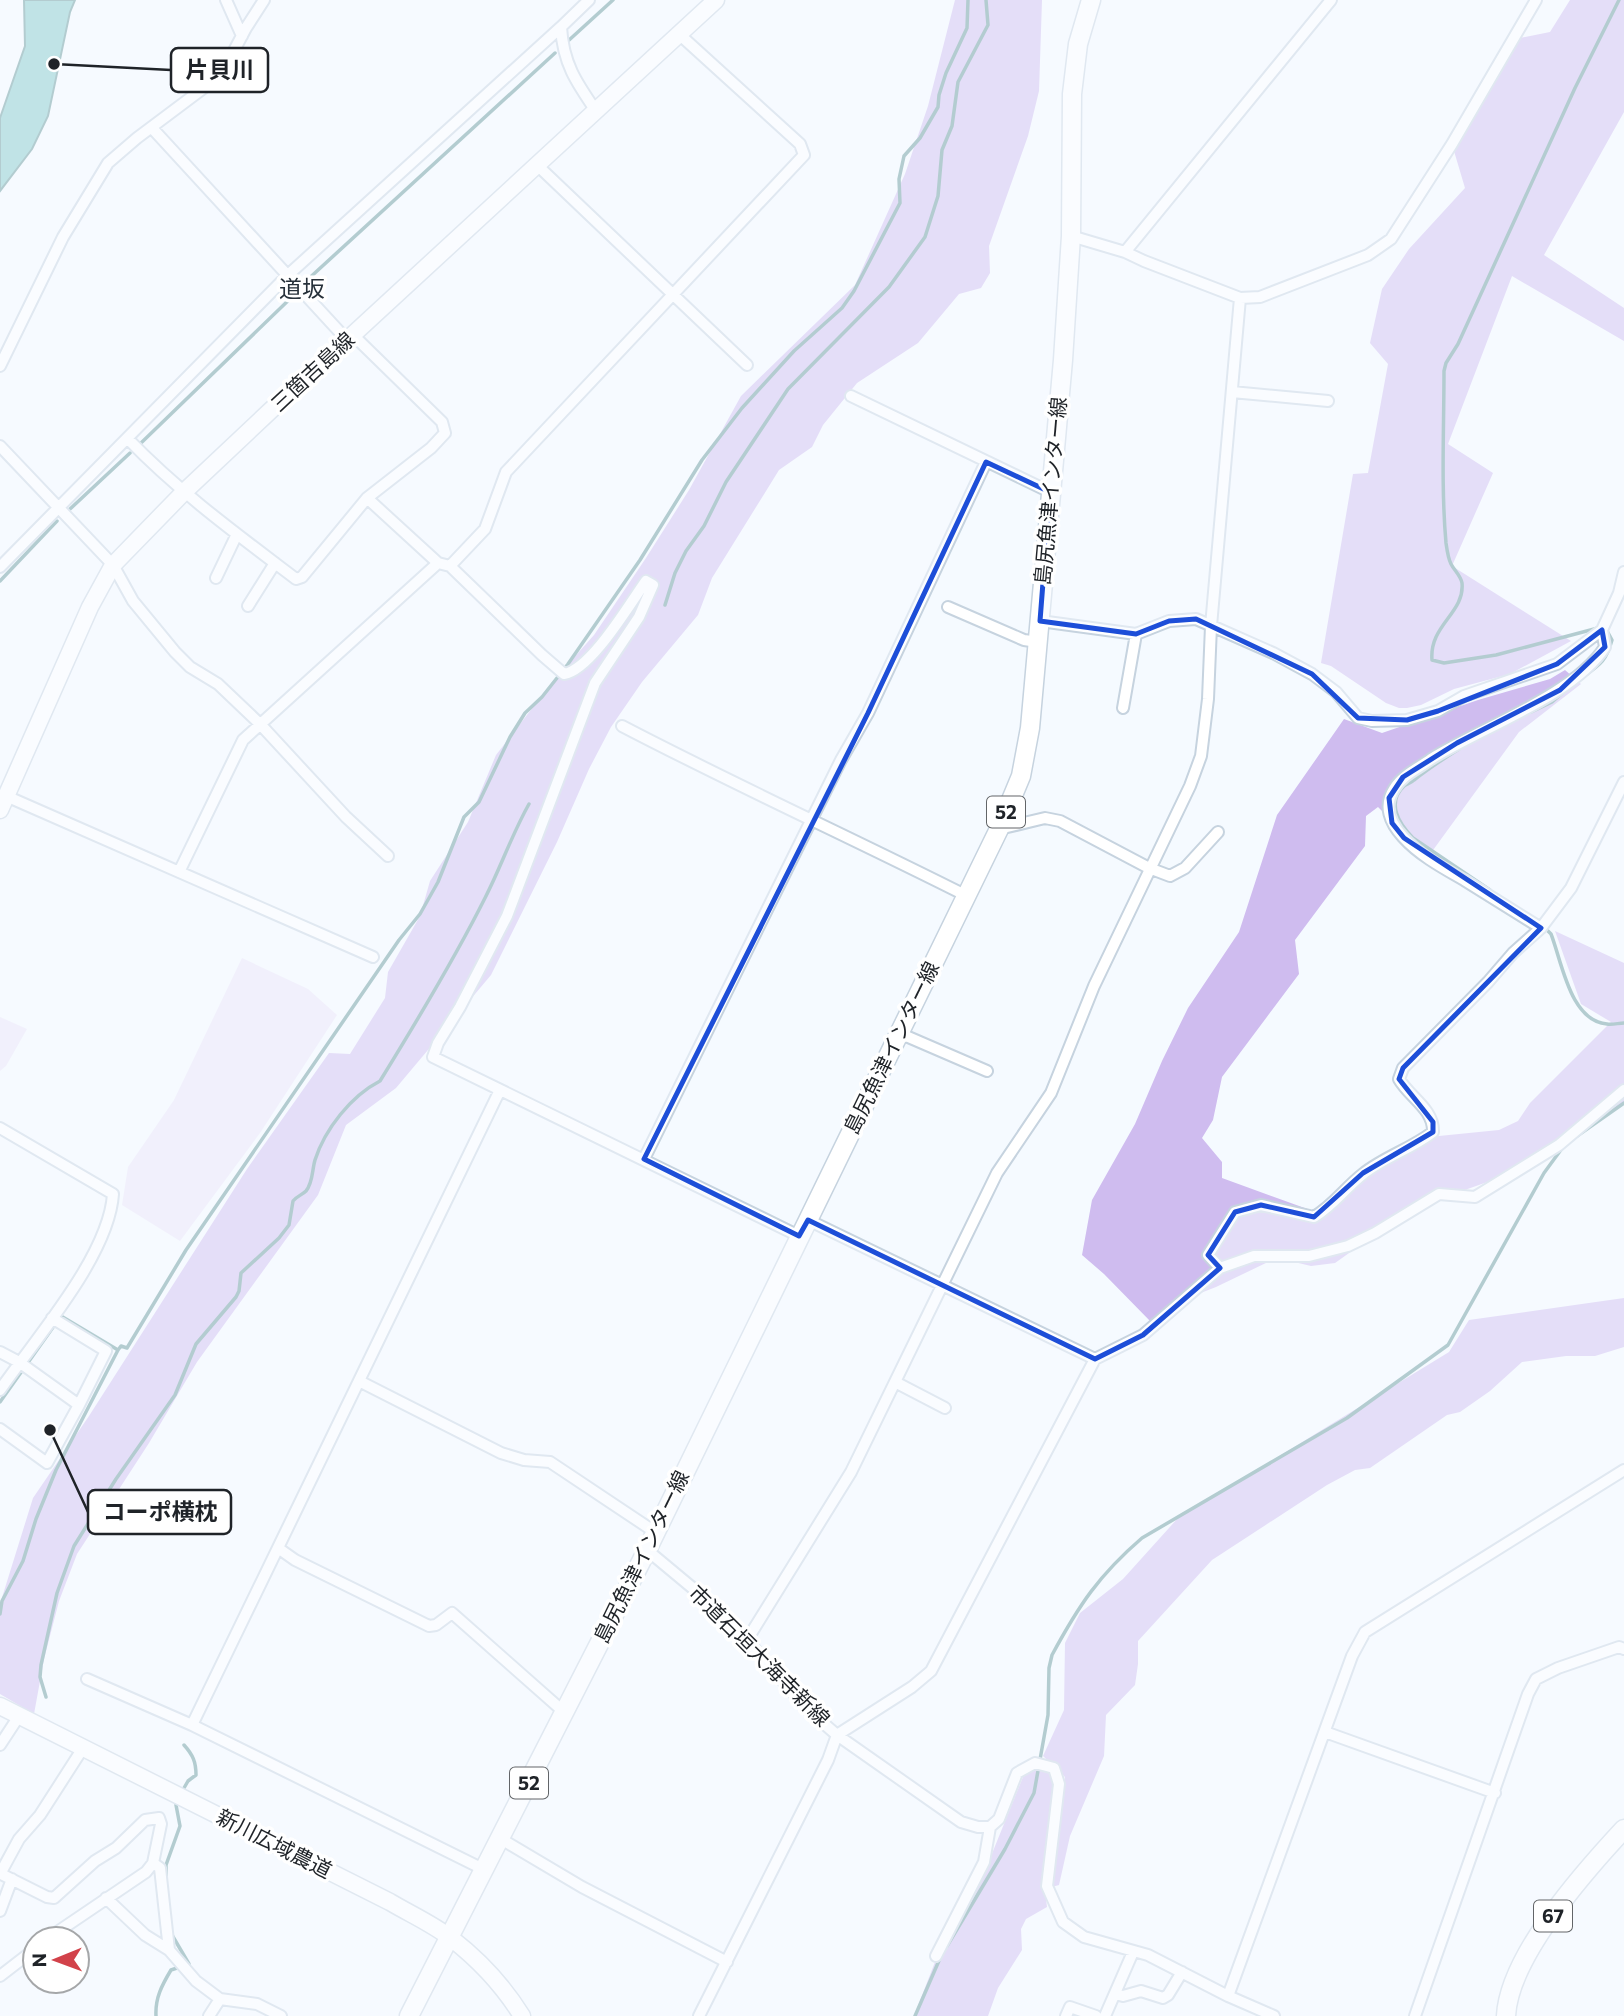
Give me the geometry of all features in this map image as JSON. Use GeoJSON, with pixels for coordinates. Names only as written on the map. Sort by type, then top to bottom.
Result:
{"type":"FeatureCollection","features":[{"type":"Feature","properties":{"kind":"main road","name":"三箇吉島線"},"geometry":{"type":"LineString","coordinates":[[3,803],[90,607],[113,565],[184,492],[716,0]]}},
{"type":"Feature","properties":{"kind":"main road","name":"島尻魚津インター線"},"geometry":{"type":"LineString","coordinates":[[409,2016],[647,1550],[999,829],[1021,776],[1026,757],[1038,642],[1063,360],[1071,236],[1072,94],[1078,44],[1091,0]]}},
{"type":"Feature","properties":{"kind":"main road","name":"新川広域農道"},"geometry":{"type":"LineString","coordinates":[[0,1706],[390,1902],[450,1937],[507,1992],[522,2016]]}},
{"type":"Feature","properties":{"kind":"main road","name":"67"},"geometry":{"type":"LineString","coordinates":[[1506,2016],[1514,1980],[1528,1953],[1575,1885],[1624,1829]]}},
{"type":"Feature","properties":{"kind":"street"},"geometry":{"type":"LineString","coordinates":[[226,0],[242,36]]}},
{"type":"Feature","properties":{"kind":"street"},"geometry":{"type":"LineString","coordinates":[[0,366],[63,237],[108,163],[209,84],[228,62],[264,0]]}},
{"type":"Feature","properties":{"kind":"street"},"geometry":{"type":"LineString","coordinates":[[0,567],[214,348],[292,279],[589,0]]}},
{"type":"Feature","properties":{"kind":"street"},"geometry":{"type":"LineString","coordinates":[[1125,252],[1331,0]]}},
{"type":"Feature","properties":{"kind":"street"},"geometry":{"type":"LineString","coordinates":[[1071,236],[1125,252],[1240,298],[1260,297],[1350,264],[1391,239],[1452,144],[1536,0]]}},
{"type":"Feature","properties":{"kind":"street"},"geometry":{"type":"LineString","coordinates":[[561,27],[566,61],[596,111]]}},
{"type":"Feature","properties":{"kind":"street"},"geometry":{"type":"LineString","coordinates":[[450,566],[485,529],[506,472],[804,155],[800,144],[679,34]]}},
{"type":"Feature","properties":{"kind":"street"},"geometry":{"type":"LineString","coordinates":[[128,439],[184,492],[296,579],[302,577],[367,498],[431,448],[445,433],[442,422],[304,293],[152,128]]}},
{"type":"Feature","properties":{"kind":"street"},"geometry":{"type":"LineString","coordinates":[[537,165],[747,365]]}},
{"type":"Feature","properties":{"kind":"street"},"geometry":{"type":"LineString","coordinates":[[747,1640],[851,1472],[997,1173],[1051,1093],[1094,986],[1177,814],[1201,756],[1208,699],[1210,626],[1240,298]]}},
{"type":"Feature","properties":{"kind":"street"},"geometry":{"type":"LineString","coordinates":[[1232,392],[1328,401]]}},
{"type":"Feature","properties":{"kind":"street"},"geometry":{"type":"LineString","coordinates":[[851,396],[1050,492]]}},
{"type":"Feature","properties":{"kind":"street"},"geometry":{"type":"LineString","coordinates":[[0,446],[113,565],[133,601],[175,652],[190,667],[218,684],[260,724],[346,817],[387,856]]}},
{"type":"Feature","properties":{"kind":"street"},"geometry":{"type":"LineString","coordinates":[[644,1159],[868,713],[986,462]]}},
{"type":"Feature","properties":{"kind":"street"},"geometry":{"type":"LineString","coordinates":[[367,498],[438,563],[450,566],[564,674],[573,673],[603,642],[629,609],[646,581],[653,585],[639,617],[595,683],[507,916],[433,1057],[644,1159],[942,1285],[1095,1359]]}},
{"type":"Feature","properties":{"kind":"street"},"geometry":{"type":"LineString","coordinates":[[216,578],[237,534]]}},
{"type":"Feature","properties":{"kind":"street"},"geometry":{"type":"LineString","coordinates":[[248,606],[275,563]]}},
{"type":"Feature","properties":{"kind":"street"},"geometry":{"type":"LineString","coordinates":[[179,872],[243,740],[438,563]]}},
{"type":"Feature","properties":{"kind":"street"},"geometry":{"type":"LineString","coordinates":[[1040,621],[1136,634],[1169,621],[1196,619],[1273,653],[1312,674],[1336,692],[1358,718],[1372,721],[1407,720],[1438,711],[1464,696],[1557,664],[1602,630],[1621,595],[1624,572]]}},
{"type":"Feature","properties":{"kind":"street"},"geometry":{"type":"LineString","coordinates":[[948,607],[1024,640],[1038,642]]}},
{"type":"Feature","properties":{"kind":"street"},"geometry":{"type":"LineString","coordinates":[[1541,928],[1435,862],[1404,838],[1392,823],[1388,810],[1389,798],[1403,777],[1457,743],[1560,690],[1597,660],[1605,647],[1602,630]]}},
{"type":"Feature","properties":{"kind":"street"},"geometry":{"type":"LineString","coordinates":[[1123,708],[1136,634]]}},
{"type":"Feature","properties":{"kind":"street"},"geometry":{"type":"LineString","coordinates":[[622,726],[700,767],[967,895]]}},
{"type":"Feature","properties":{"kind":"street"},"geometry":{"type":"LineString","coordinates":[[1220,1268],[1208,1255],[1235,1212],[1261,1205],[1314,1217],[1330,1208],[1363,1173],[1433,1132],[1433,1122],[1399,1079],[1403,1068],[1513,953],[1541,928],[1571,888],[1624,782]]}},
{"type":"Feature","properties":{"kind":"street"},"geometry":{"type":"LineString","coordinates":[[3,803],[179,872],[373,957]]}},
{"type":"Feature","properties":{"kind":"street"},"geometry":{"type":"LineString","coordinates":[[999,829],[1045,818],[1060,821],[1149,868],[1170,876],[1185,868],[1218,832]]}},
{"type":"Feature","properties":{"kind":"street"},"geometry":{"type":"LineString","coordinates":[[899,1033],[987,1071]]}},
{"type":"Feature","properties":{"kind":"street"},"geometry":{"type":"LineString","coordinates":[[192,1725],[500,1090]]}},
{"type":"Feature","properties":{"kind":"street"},"geometry":{"type":"LineString","coordinates":[[699,2016],[828,1760],[837,1735],[912,1687],[931,1671],[1095,1359],[1143,1335],[1220,1268],[1254,1255],[1309,1256],[1348,1246],[1375,1233],[1439,1194],[1475,1197],[1559,1145],[1624,1090]]}},
{"type":"Feature","properties":{"kind":"street"},"geometry":{"type":"LineString","coordinates":[[0,1128],[113,1194],[113,1207],[92,1257],[56,1321],[0,1390]]}},
{"type":"Feature","properties":{"kind":"street"},"geometry":{"type":"LineString","coordinates":[[0,1429],[47,1463],[79,1405],[106,1351],[56,1321]]}},
{"type":"Feature","properties":{"kind":"street"},"geometry":{"type":"LineString","coordinates":[[0,1352],[79,1405]]}},
{"type":"Feature","properties":{"kind":"street"},"geometry":{"type":"LineString","coordinates":[[359,1381],[501,1454],[524,1460],[550,1462],[655,1532]]}},
{"type":"Feature","properties":{"kind":"street"},"geometry":{"type":"LineString","coordinates":[[895,1382],[945,1408]]}},
{"type":"Feature","properties":{"kind":"street"},"geometry":{"type":"LineString","coordinates":[[1228,1996],[1352,1656],[1365,1632],[1624,1470]]}},
{"type":"Feature","properties":{"kind":"street"},"geometry":{"type":"LineString","coordinates":[[278,1548],[295,1560],[429,1626],[436,1625],[452,1613],[564,1712]]}},
{"type":"Feature","properties":{"kind":"street","name":"市道石垣大海寺新線"},"geometry":{"type":"LineString","coordinates":[[647,1550],[695,1590],[747,1640],[808,1710],[837,1735],[961,1822],[978,1827],[990,1826]]}},
{"type":"Feature","properties":{"kind":"street"},"geometry":{"type":"LineString","coordinates":[[1415,2016],[1528,1694],[1536,1679],[1558,1668],[1622,1645]]}},
{"type":"Feature","properties":{"kind":"street"},"geometry":{"type":"LineString","coordinates":[[87,1679],[192,1725],[485,1870]]}},
{"type":"Feature","properties":{"kind":"street"},"geometry":{"type":"LineString","coordinates":[[0,1745],[19,1716]]}},
{"type":"Feature","properties":{"kind":"street"},"geometry":{"type":"LineString","coordinates":[[1325,1732],[1495,1793]]}},
{"type":"Feature","properties":{"kind":"street"},"geometry":{"type":"LineString","coordinates":[[0,1911],[4,1876],[19,1839],[40,1815],[83,1748]]}},
{"type":"Feature","properties":{"kind":"street"},"geometry":{"type":"LineString","coordinates":[[936,1956],[984,1862],[990,1826],[999,1819],[1017,1773],[1035,1763],[1054,1768],[1059,1784],[1047,1886],[1063,1922],[1084,1937],[1149,1955],[1228,1996],[1274,2016]]}},
{"type":"Feature","properties":{"kind":"street"},"geometry":{"type":"LineString","coordinates":[[4,1876],[54,1898],[96,1861],[116,1848],[145,1820],[159,1818],[162,1824],[153,1863],[146,1872],[67,1925]]}},
{"type":"Feature","properties":{"kind":"street"},"geometry":{"type":"LineString","coordinates":[[501,1839],[582,1887],[727,1962]]}},
{"type":"Feature","properties":{"kind":"street"},"geometry":{"type":"LineString","coordinates":[[153,1863],[160,1868],[169,1950]]}},
{"type":"Feature","properties":{"kind":"street"},"geometry":{"type":"LineString","coordinates":[[106,1898],[145,1935],[169,1950],[196,1981],[220,1999],[257,2004],[281,2016]]}},
{"type":"Feature","properties":{"kind":"street"},"geometry":{"type":"LineString","coordinates":[[1105,2016],[1133,1952]]}},
{"type":"Feature","properties":{"kind":"street"},"geometry":{"type":"LineString","coordinates":[[0,1976],[21,1960]]}},
{"type":"Feature","properties":{"kind":"street"},"geometry":{"type":"LineString","coordinates":[[1115,1994],[1123,1996],[1140,1991],[1163,1998],[1168,1995],[1182,1972]]}},
{"type":"Feature","properties":{"kind":"street"},"geometry":{"type":"LineString","coordinates":[[209,2016],[220,1999]]}},
{"type":"Feature","properties":{"kind":"street"},"geometry":{"type":"LineString","coordinates":[[1066,2016],[1070,2007],[1096,2016]]}},
{"type":"Feature","properties":{"kind":"highlighted area"},"geometry":{"type":"Polygon","coordinates":[[[986,462],[1050,492],[1040,621],[1136,634],[1169,621],[1196,619],[1312,674],[1358,718],[1407,720],[1438,711],[1557,664],[1602,630],[1605,647],[1560,690],[1457,743],[1403,777],[1389,798],[1392,823],[1404,838],[1541,928],[1403,1068],[1399,1079],[1433,1122],[1433,1132],[1363,1173],[1314,1217],[1261,1205],[1235,1212],[1208,1255],[1220,1268],[1143,1335],[1095,1359],[808,1220],[799,1236],[644,1159],[868,713],[986,462]]]}},
{"type":"Feature","properties":{"kind":"shaded area"},"geometry":{"type":"Polygon","coordinates":[[[955,0],[1042,0],[1039,91],[1028,136],[989,246],[990,273],[981,288],[959,294],[918,343],[857,383],[823,425],[812,447],[779,470],[712,578],[698,615],[642,682],[611,727],[491,975],[396,1088],[346,1125],[318,1195],[197,1362],[149,1443],[77,1554],[59,1601],[44,1659],[34,1714],[0,1694],[0,1604],[33,1498],[89,1416],[247,1169],[329,1053],[350,1054],[385,998],[388,972],[420,916],[430,881],[468,822],[496,755],[554,680],[594,635],[689,490],[741,396],[855,285],[905,174],[928,106],[955,0]]]}},
{"type":"Feature","properties":{"kind":"shaded area"},"geometry":{"type":"Polygon","coordinates":[[[1570,0],[1624,0],[1624,112],[1544,255],[1624,308],[1624,341],[1512,276],[1448,444],[1493,473],[1452,566],[1571,641],[1510,674],[1454,689],[1421,705],[1399,708],[1386,703],[1331,666],[1321,663],[1353,474],[1368,473],[1388,364],[1370,343],[1382,289],[1409,249],[1465,188],[1454,151],[1520,38],[1550,32],[1570,0]]]}},
{"type":"Feature","properties":{"kind":"shaded area"},"geometry":{"type":"Polygon","coordinates":[[[1565,670],[1581,684],[1519,732],[1428,857],[1378,807],[1366,816],[1365,846],[1295,940],[1299,974],[1222,1077],[1213,1120],[1202,1138],[1222,1162],[1222,1178],[1313,1211],[1367,1172],[1429,1137],[1499,1130],[1518,1121],[1530,1103],[1611,1022],[1581,1004],[1555,931],[1624,963],[1624,1103],[1569,1140],[1542,1148],[1493,1180],[1411,1209],[1335,1263],[1311,1266],[1290,1261],[1268,1262],[1175,1303],[1151,1322],[1082,1255],[1092,1200],[1135,1124],[1188,1008],[1239,932],[1277,815],[1344,719],[1382,733],[1550,679],[1565,670]]]}},
{"type":"Feature","properties":{"kind":"shaded area"},"geometry":{"type":"Polygon","coordinates":[[[242,958],[308,989],[337,1015],[260,1133],[180,1241],[122,1205],[128,1167],[174,1100],[242,958]]]}},
{"type":"Feature","properties":{"kind":"shaded area"},"geometry":{"type":"Polygon","coordinates":[[[0,1017],[27,1029],[6,1066],[0,1071],[0,1017]]]}},
{"type":"Feature","properties":{"kind":"shaded area"},"geometry":{"type":"Polygon","coordinates":[[[1624,1298],[1624,1347],[1595,1356],[1566,1356],[1522,1362],[1490,1391],[1460,1412],[1447,1415],[1370,1468],[1355,1470],[1327,1485],[1212,1560],[1138,1641],[1135,1685],[1106,1715],[1104,1756],[1070,1836],[1059,1885],[1052,1887],[1065,1777],[1043,1756],[1064,1710],[1065,1643],[1080,1613],[1123,1579],[1178,1518],[1449,1352],[1469,1320],[1624,1298]]]}},
{"type":"Feature","properties":{"kind":"shaded area"},"geometry":{"type":"Polygon","coordinates":[[[1038,1767],[1051,1770],[1055,1784],[1043,1875],[1047,1907],[1026,1919],[1021,1929],[1022,1950],[998,1988],[988,2016],[914,2016],[935,1962],[987,1866],[1023,1777],[1038,1767]]]}},
{"type":"Feature","properties":{"kind":"water"},"geometry":{"type":"Polygon","coordinates":[[[24,0],[75,0],[70,12],[48,116],[32,149],[0,191],[0,118],[25,46],[24,0]]]}},
{"type":"Feature","properties":{"kind":"waterway"},"geometry":{"type":"LineString","coordinates":[[568,41],[613,0]]}},
{"type":"Feature","properties":{"kind":"waterway"},"geometry":{"type":"LineString","coordinates":[[0,1614],[2,1601],[23,1561],[56,1470],[118,1350],[121,1346],[127,1348],[186,1250],[399,940],[420,914],[438,882],[464,817],[479,802],[510,737],[525,713],[542,697],[568,664],[640,560],[702,460],[742,408],[794,351],[842,308],[854,291],[900,203],[899,179],[904,156],[920,138],[938,107],[946,73],[967,28],[968,0]]}},
{"type":"Feature","properties":{"kind":"waterway"},"geometry":{"type":"LineString","coordinates":[[665,605],[675,573],[686,551],[704,526],[726,482],[788,389],[889,287],[925,237],[938,196],[942,150],[952,126],[958,82],[988,25],[986,0]]}},
{"type":"Feature","properties":{"kind":"waterway"},"geometry":{"type":"LineString","coordinates":[[1598,628],[1496,655],[1444,663],[1432,660],[1436,637],[1458,603],[1462,583],[1450,562],[1446,543],[1443,458],[1446,363],[1458,344],[1575,88],[1619,0]]}},
{"type":"Feature","properties":{"kind":"waterway"},"geometry":{"type":"LineString","coordinates":[[305,282],[555,53]]}},
{"type":"Feature","properties":{"kind":"waterway"},"geometry":{"type":"LineString","coordinates":[[141,443],[295,294]]}},
{"type":"Feature","properties":{"kind":"waterway"},"geometry":{"type":"LineString","coordinates":[[70,509],[130,453]]}},
{"type":"Feature","properties":{"kind":"waterway"},"geometry":{"type":"LineString","coordinates":[[0,581],[57,521]]}},
{"type":"Feature","properties":{"kind":"waterway"},"geometry":{"type":"LineString","coordinates":[[1583,677],[1605,658],[1612,640],[1606,629]]}},
{"type":"Feature","properties":{"kind":"waterway"},"geometry":{"type":"LineString","coordinates":[[1531,712],[1552,702],[1566,690]]}},
{"type":"Feature","properties":{"kind":"waterway"},"geometry":{"type":"LineString","coordinates":[[1459,749],[1404,786],[1396,799],[1396,813],[1413,838],[1490,890]]}},
{"type":"Feature","properties":{"kind":"waterway"},"geometry":{"type":"LineString","coordinates":[[46,1697],[40,1677],[41,1665],[57,1593],[74,1546],[116,1479],[175,1395],[196,1344],[236,1297],[241,1273],[279,1238],[289,1225],[293,1201],[308,1188],[319,1148],[332,1125],[349,1104],[380,1081],[473,921],[529,804]]}},
{"type":"Feature","properties":{"kind":"waterway"},"geometry":{"type":"LineString","coordinates":[[1545,928],[1551,934],[1569,988],[1584,1013],[1607,1024],[1624,1023]]}},
{"type":"Feature","properties":{"kind":"waterway"},"geometry":{"type":"LineString","coordinates":[[1577,1136],[1624,1103]]}},
{"type":"Feature","properties":{"kind":"waterway"},"geometry":{"type":"LineString","coordinates":[[947,1946],[1005,1849],[1034,1793],[1048,1715],[1049,1668],[1052,1655],[1091,1592],[1142,1538],[1347,1418],[1448,1345],[1544,1173],[1563,1147]]}},
{"type":"Feature","properties":{"kind":"waterway"},"geometry":{"type":"LineString","coordinates":[[0,1402],[61,1316],[118,1350]]}},
{"type":"Feature","properties":{"kind":"waterway"},"geometry":{"type":"LineString","coordinates":[[184,1745],[193,1759],[196,1775],[184,1788]]}},
{"type":"Feature","properties":{"kind":"waterway"},"geometry":{"type":"LineString","coordinates":[[166,1879],[166,1865],[180,1826],[176,1805]]}},
{"type":"Feature","properties":{"kind":"waterway"},"geometry":{"type":"LineString","coordinates":[[156,2016],[160,1992],[171,1970],[189,1964],[172,1935]]}},
{"type":"Feature","properties":{"kind":"waterway"},"geometry":{"type":"LineString","coordinates":[[915,2016],[941,1956]]}},
{"type":"Feature","properties":{"kind":"place","name":"片貝川"},"geometry":{"type":"Point","coordinates":[54,64]}},
{"type":"Feature","properties":{"kind":"place","name":"コーポ横枕"},"geometry":{"type":"Point","coordinates":[50,1430]}},
{"type":"Feature","properties":{"kind":"district","name":"道坂"},"geometry":{"type":"Point","coordinates":[302,289]}}]}
